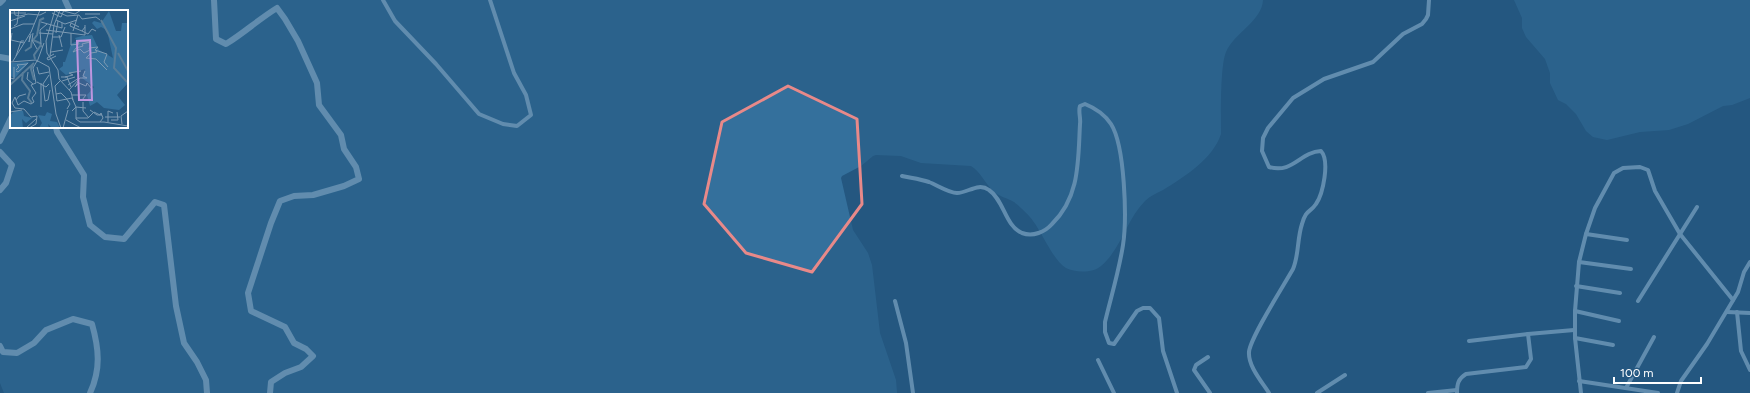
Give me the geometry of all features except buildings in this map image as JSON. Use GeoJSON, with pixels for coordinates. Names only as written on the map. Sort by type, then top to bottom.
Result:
{"type":"FeatureCollection","features":[{"type":"Feature","properties":{"kind":"street"},"geometry":{"type":"LineString","coordinates":[[0,3],[3,0]]}},
{"type":"Feature","properties":{"kind":"street"},"geometry":{"type":"LineString","coordinates":[[65,0],[70,10]]}},
{"type":"Feature","properties":{"kind":"street"},"geometry":{"type":"LineString","coordinates":[[214,0],[216,39],[226,44],[244,33],[261,18],[277,8],[298,41],[317,83],[319,105],[341,135],[344,149],[356,167],[359,179],[344,186],[313,195],[294,196],[280,201],[271,223],[248,293],[251,311],[285,327],[294,343],[306,349],[313,356],[301,367],[286,373],[271,382],[270,393]]}},
{"type":"Feature","properties":{"kind":"street"},"geometry":{"type":"LineString","coordinates":[[383,0],[395,20],[480,114],[503,124],[517,126],[531,115],[526,95],[514,73],[490,0]]}},
{"type":"Feature","properties":{"kind":"street"},"geometry":{"type":"LineString","coordinates":[[1269,393],[1251,363],[1249,352],[1251,344],[1295,265],[1301,226],[1305,215],[1317,203],[1323,184],[1326,167],[1325,155],[1321,151],[1313,151],[1283,169],[1268,167],[1262,151],[1262,138],[1268,128],[1293,98],[1324,80],[1373,62],[1403,34],[1422,24],[1428,15],[1429,0]]}},
{"type":"Feature","properties":{"kind":"street"},"geometry":{"type":"LineString","coordinates":[[0,57],[10,59]]}},
{"type":"Feature","properties":{"kind":"street"},"geometry":{"type":"LineString","coordinates":[[902,176],[928,182],[958,193],[972,188],[981,187],[989,190],[998,200],[1015,229],[1023,233],[1037,234],[1044,231],[1055,222],[1071,198],[1079,153],[1080,106],[1085,104],[1098,111],[1110,124],[1117,138],[1125,212],[1123,246],[1105,322],[1105,332],[1108,343],[1114,344],[1137,311],[1143,308],[1150,308],[1156,314],[1161,324],[1163,351],[1177,393]]}},
{"type":"Feature","properties":{"kind":"street"},"geometry":{"type":"LineString","coordinates":[[0,141],[10,120]]}},
{"type":"Feature","properties":{"kind":"street"},"geometry":{"type":"LineString","coordinates":[[56,128],[57,132],[84,175],[83,197],[90,225],[105,237],[124,239],[155,202],[164,205],[176,306],[184,343],[197,362],[206,380],[207,393]]}},
{"type":"Feature","properties":{"kind":"street"},"geometry":{"type":"LineString","coordinates":[[0,152],[12,165],[6,183],[0,190]]}},
{"type":"Feature","properties":{"kind":"street"},"geometry":{"type":"LineString","coordinates":[[1580,393],[1574,330],[1576,286],[1579,262],[1594,208],[1614,173],[1623,168],[1640,167],[1648,170],[1655,192],[1680,234],[1733,300]]}},
{"type":"Feature","properties":{"kind":"street"},"geometry":{"type":"LineString","coordinates":[[1638,301],[1697,208]]}},
{"type":"Feature","properties":{"kind":"street"},"geometry":{"type":"LineString","coordinates":[[1586,234],[1627,240]]}},
{"type":"Feature","properties":{"kind":"street"},"geometry":{"type":"LineString","coordinates":[[1579,262],[1631,269]]}},
{"type":"Feature","properties":{"kind":"street"},"geometry":{"type":"LineString","coordinates":[[1677,393],[1681,381],[1727,312],[1738,292],[1744,272],[1750,262]]}},
{"type":"Feature","properties":{"kind":"street"},"geometry":{"type":"LineString","coordinates":[[1576,286],[1620,293]]}},
{"type":"Feature","properties":{"kind":"street"},"geometry":{"type":"LineString","coordinates":[[895,301],[906,343],[912,393]]}},
{"type":"Feature","properties":{"kind":"street"},"geometry":{"type":"LineString","coordinates":[[1575,312],[1619,320]]}},
{"type":"Feature","properties":{"kind":"street"},"geometry":{"type":"LineString","coordinates":[[1727,312],[1750,313]]}},
{"type":"Feature","properties":{"kind":"street"},"geometry":{"type":"LineString","coordinates":[[1737,312],[1741,351],[1750,370]]}},
{"type":"Feature","properties":{"kind":"street"},"geometry":{"type":"LineString","coordinates":[[0,346],[2,352],[16,353],[34,343],[46,330],[73,319],[92,324],[96,339],[99,362],[90,393]]}},
{"type":"Feature","properties":{"kind":"street"},"geometry":{"type":"LineString","coordinates":[[1469,341],[1574,330]]}},
{"type":"Feature","properties":{"kind":"street"},"geometry":{"type":"LineString","coordinates":[[1428,393],[1457,392],[1458,382],[1461,377],[1466,374],[1526,367],[1531,359],[1528,334]]}},
{"type":"Feature","properties":{"kind":"street"},"geometry":{"type":"LineString","coordinates":[[1626,388],[1654,337]]}},
{"type":"Feature","properties":{"kind":"street"},"geometry":{"type":"LineString","coordinates":[[1575,338],[1613,345]]}},
{"type":"Feature","properties":{"kind":"street"},"geometry":{"type":"LineString","coordinates":[[1208,357],[1196,365],[1194,370],[1210,393]]}},
{"type":"Feature","properties":{"kind":"street"},"geometry":{"type":"LineString","coordinates":[[1098,360],[1114,393]]}},
{"type":"Feature","properties":{"kind":"street"},"geometry":{"type":"LineString","coordinates":[[1317,393],[1345,375]]}},
{"type":"Feature","properties":{"kind":"street"},"geometry":{"type":"LineString","coordinates":[[1579,381],[1658,393]]}},
{"type":"Feature","properties":{"kind":"highlighted area"},"geometry":{"type":"Polygon","coordinates":[[[788,86],[857,119],[862,204],[812,272],[746,253],[704,204],[722,122],[788,86]]]}},
{"type":"Feature","properties":{"kind":"shaded area"},"geometry":{"type":"Polygon","coordinates":[[[0,0],[1263,0],[1258,14],[1235,39],[1226,52],[1222,79],[1221,134],[1212,151],[1197,166],[1180,179],[1145,201],[1133,217],[1114,251],[1101,266],[1094,270],[1070,270],[1061,264],[1052,253],[1037,226],[1029,216],[1014,202],[995,193],[971,166],[921,163],[901,156],[876,155],[861,166],[842,176],[841,178],[853,230],[868,253],[872,265],[880,333],[896,380],[897,393],[4,393],[0,383],[0,0]]]}},
{"type":"Feature","properties":{"kind":"shaded area"},"geometry":{"type":"Polygon","coordinates":[[[1514,0],[1750,0],[1750,98],[1732,105],[1723,106],[1688,124],[1669,130],[1640,132],[1607,140],[1593,137],[1586,131],[1576,114],[1566,104],[1558,100],[1550,83],[1550,73],[1545,59],[1526,37],[1522,28],[1522,18],[1514,0]]]}}]}
